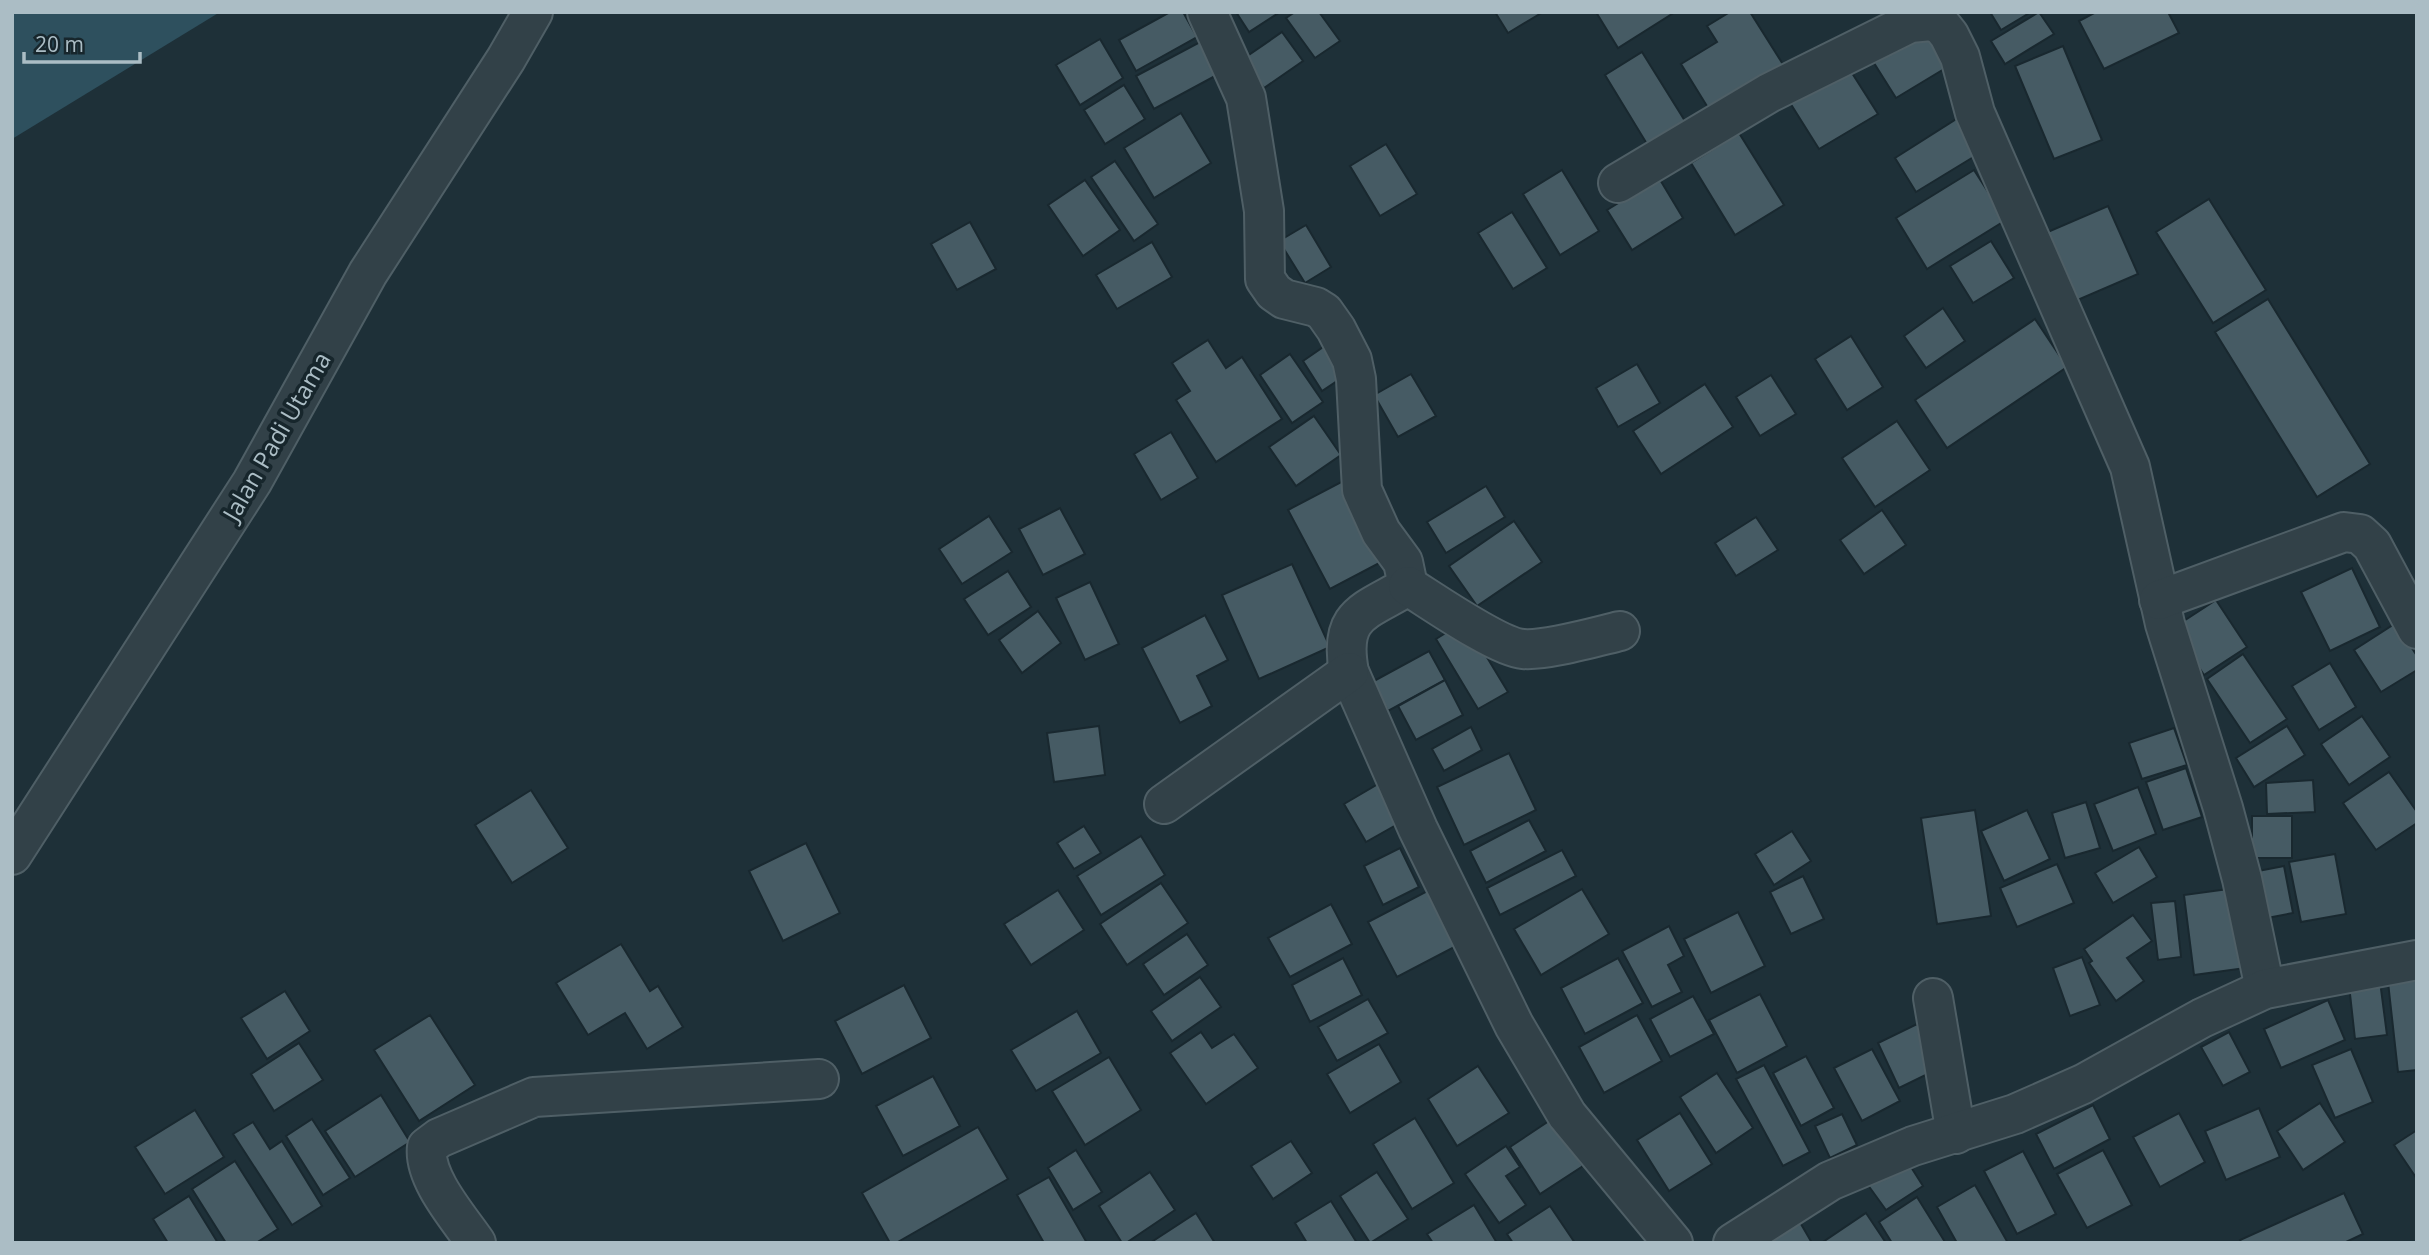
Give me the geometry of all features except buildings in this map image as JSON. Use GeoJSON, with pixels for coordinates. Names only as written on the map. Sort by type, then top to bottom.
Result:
{"type":"FeatureCollection","features":[{"type":"Feature","properties":{"kind":"street","name":"Jalan Padi Utama"},"geometry":{"type":"LineString","coordinates":[[12,855],[252,482],[368,273],[506,59],[533,12]]}},
{"type":"Feature","properties":{"kind":"street"},"geometry":{"type":"LineString","coordinates":[[1207,12],[1246,98],[1264,211],[1265,279],[1274,292],[1284,299],[1316,307],[1324,312],[1352,360],[1356,379],[1362,491],[1381,532],[1403,562],[1408,586],[1472,625],[1520,649],[1535,649],[1620,631]]}},
{"type":"Feature","properties":{"kind":"street"},"geometry":{"type":"LineString","coordinates":[[1618,183],[1769,93],[1850,51],[1910,23],[1931,21],[1941,25],[1960,57],[1975,113],[2130,467],[2165,624],[2223,808],[2242,879],[2265,989]]}},
{"type":"Feature","properties":{"kind":"street"},"geometry":{"type":"LineString","coordinates":[[2160,600],[2344,532],[2360,534],[2372,545],[2417,629]]}},
{"type":"Feature","properties":{"kind":"street"},"geometry":{"type":"LineString","coordinates":[[1408,586],[1355,618],[1347,632],[1345,652],[1349,672],[1418,829],[1514,1025],[1567,1115],[1673,1243]]}},
{"type":"Feature","properties":{"kind":"street"},"geometry":{"type":"LineString","coordinates":[[1164,804],[1349,672]]}},
{"type":"Feature","properties":{"kind":"street"},"geometry":{"type":"LineString","coordinates":[[1733,1243],[1830,1181],[1913,1146],[2015,1114],[2083,1084],[2203,1018],[2265,989],[2417,960]]}},
{"type":"Feature","properties":{"kind":"street"},"geometry":{"type":"LineString","coordinates":[[1933,998],[1956,1134]]}},
{"type":"Feature","properties":{"kind":"street"},"geometry":{"type":"LineString","coordinates":[[476,1243],[431,1176],[425,1159],[427,1147],[439,1138],[534,1097],[819,1079]]}},
{"type":"Feature","properties":{"kind":"water"},"geometry":{"type":"Polygon","coordinates":[[[12,12],[220,12],[12,139],[12,12]]]}}]}
